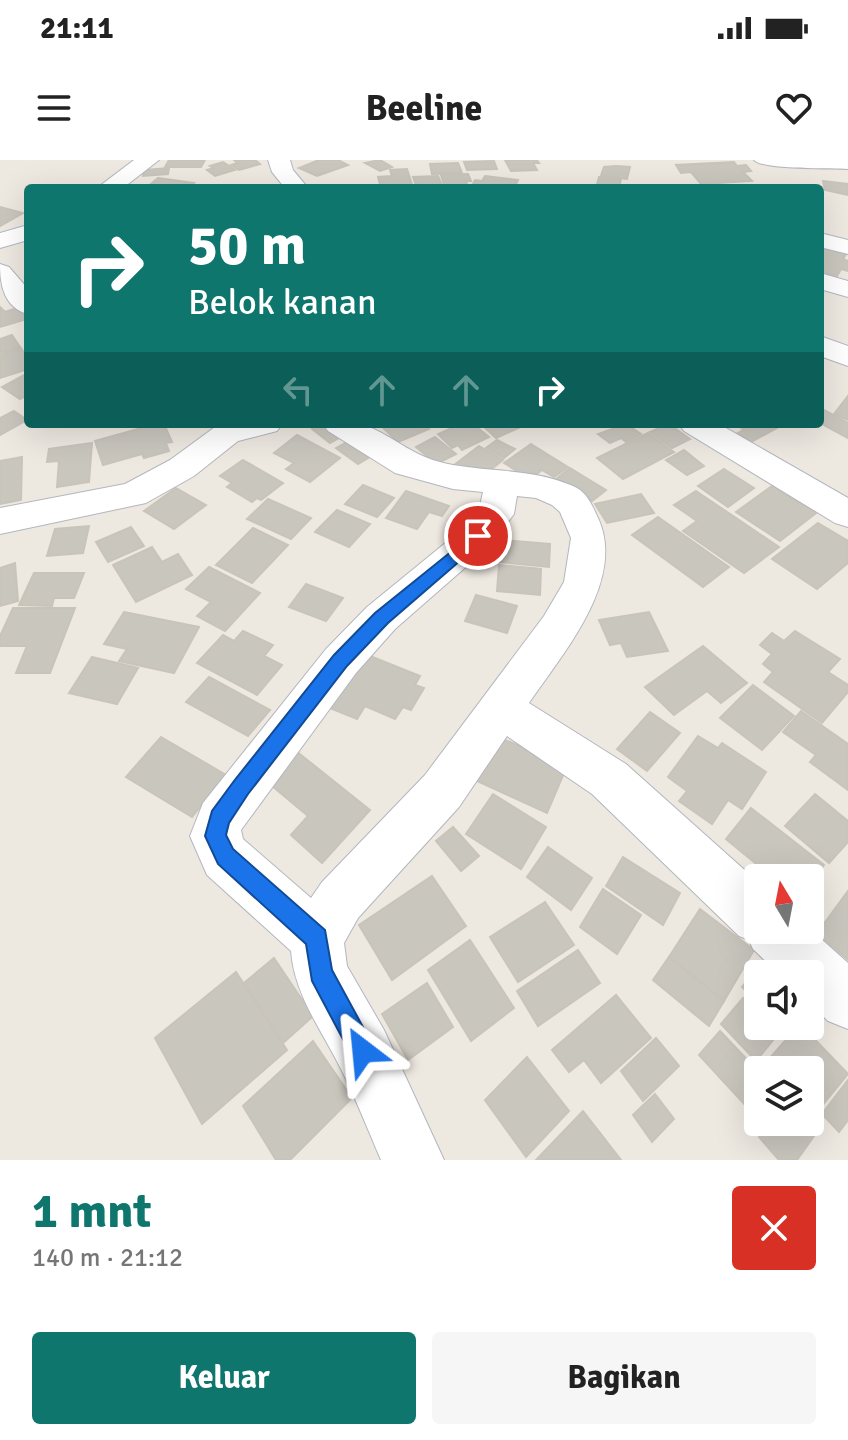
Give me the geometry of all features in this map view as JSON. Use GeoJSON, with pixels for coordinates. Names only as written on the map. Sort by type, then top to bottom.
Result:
{"type":"FeatureCollection","features":[{"type":"Feature","properties":{"kind":"street"},"geometry":{"type":"LineString","coordinates":[[114,184],[148,160]]}},
{"type":"Feature","properties":{"kind":"street"},"geometry":{"type":"LineString","coordinates":[[279,160],[283,172],[294,184]]}},
{"type":"Feature","properties":{"kind":"street"},"geometry":{"type":"LineString","coordinates":[[765,160],[848,163]]}},
{"type":"Feature","properties":{"kind":"street"},"geometry":{"type":"LineString","coordinates":[[794,160],[795,184]]}},
{"type":"Feature","properties":{"kind":"street"},"geometry":{"type":"LineString","coordinates":[[0,241],[24,233]]}},
{"type":"Feature","properties":{"kind":"street"},"geometry":{"type":"LineString","coordinates":[[824,241],[848,247]]}},
{"type":"Feature","properties":{"kind":"street"},"geometry":{"type":"LineString","coordinates":[[0,272],[24,301]]}},
{"type":"Feature","properties":{"kind":"street"},"geometry":{"type":"LineString","coordinates":[[824,282],[848,289]]}},
{"type":"Feature","properties":{"kind":"street"},"geometry":{"type":"LineString","coordinates":[[824,347],[848,357]]}},
{"type":"Feature","properties":{"kind":"street"},"geometry":{"type":"LineString","coordinates":[[346,428],[407,465],[453,477],[541,487],[564,496],[575,506],[589,538],[583,583],[558,628],[442,791],[340,900],[317,938],[320,973],[363,1051],[413,1160]]}},
{"type":"Feature","properties":{"kind":"street"},"geometry":{"type":"LineString","coordinates":[[702,428],[848,514]]}},
{"type":"Feature","properties":{"kind":"street"},"geometry":{"type":"LineString","coordinates":[[0,521],[134,494],[182,468],[217,429]]}},
{"type":"Feature","properties":{"kind":"street"},"geometry":{"type":"LineString","coordinates":[[317,938],[225,857],[215,836],[220,819],[341,661],[381,618],[478,536],[496,514],[502,482]]}},
{"type":"Feature","properties":{"kind":"street"},"geometry":{"type":"LineString","coordinates":[[501,708],[609,779],[744,904]]}},
{"type":"Feature","properties":{"kind":"street"},"geometry":{"type":"LineString","coordinates":[[787,944],[848,1001]]}},
{"type":"Feature","properties":{"kind":"building"},"geometry":{"type":"Polygon","coordinates":[[[169,160],[205,160],[201,167],[165,167],[169,160]]]}},
{"type":"Feature","properties":{"kind":"building"},"geometry":{"type":"Polygon","coordinates":[[[234,160],[255,160],[260,164],[239,170],[231,165],[237,163],[234,160]]]}},
{"type":"Feature","properties":{"kind":"building"},"geometry":{"type":"Polygon","coordinates":[[[319,160],[338,160],[348,165],[317,176],[299,168],[319,160]]]}},
{"type":"Feature","properties":{"kind":"building"},"geometry":{"type":"Polygon","coordinates":[[[380,160],[392,167],[380,171],[365,163],[380,160]]]}},
{"type":"Feature","properties":{"kind":"building"},"geometry":{"type":"Polygon","coordinates":[[[505,160],[537,160],[539,163],[533,163],[537,170],[511,171],[505,160]]]}},
{"type":"Feature","properties":{"kind":"building"},"geometry":{"type":"Polygon","coordinates":[[[494,161],[497,169],[467,170],[464,162],[494,161]]]}},
{"type":"Feature","properties":{"kind":"building"},"geometry":{"type":"Polygon","coordinates":[[[223,162],[235,170],[215,176],[207,170],[214,168],[210,166],[223,162]]]}},
{"type":"Feature","properties":{"kind":"building"},"geometry":{"type":"Polygon","coordinates":[[[734,162],[737,166],[746,165],[751,171],[743,172],[752,181],[701,184],[691,172],[681,173],[676,165],[734,162]]]}},
{"type":"Feature","properties":{"kind":"building"},"geometry":{"type":"Polygon","coordinates":[[[458,163],[462,173],[432,174],[430,164],[458,163]]]}},
{"type":"Feature","properties":{"kind":"building"},"geometry":{"type":"Polygon","coordinates":[[[604,167],[630,167],[627,179],[601,176],[604,167]]]}},
{"type":"Feature","properties":{"kind":"building"},"geometry":{"type":"Polygon","coordinates":[[[169,168],[168,174],[143,176],[145,170],[169,168]]]}},
{"type":"Feature","properties":{"kind":"building"},"geometry":{"type":"Polygon","coordinates":[[[407,169],[412,184],[380,184],[378,177],[392,176],[390,170],[407,169]]]}},
{"type":"Feature","properties":{"kind":"building"},"geometry":{"type":"Polygon","coordinates":[[[468,174],[471,181],[466,181],[467,184],[444,184],[441,175],[468,174]]]}},
{"type":"Feature","properties":{"kind":"building"},"geometry":{"type":"Polygon","coordinates":[[[438,176],[441,184],[416,184],[413,177],[438,176]]]}},
{"type":"Feature","properties":{"kind":"building"},"geometry":{"type":"Polygon","coordinates":[[[485,176],[518,180],[516,184],[473,184],[475,180],[482,181],[485,176]]]}},
{"type":"Feature","properties":{"kind":"building"},"geometry":{"type":"Polygon","coordinates":[[[599,177],[621,179],[620,184],[597,184],[599,177]]]}},
{"type":"Feature","properties":{"kind":"building"},"geometry":{"type":"Polygon","coordinates":[[[158,178],[194,183],[193,184],[151,184],[158,178]]]}},
{"type":"Feature","properties":{"kind":"building"},"geometry":{"type":"Polygon","coordinates":[[[823,181],[848,184],[848,195],[825,190],[823,181]]]}},
{"type":"Feature","properties":{"kind":"building"},"geometry":{"type":"Polygon","coordinates":[[[0,207],[23,213],[0,226],[0,207]]]}},
{"type":"Feature","properties":{"kind":"building"},"geometry":{"type":"Polygon","coordinates":[[[824,245],[848,251],[843,259],[848,261],[848,271],[841,269],[837,276],[824,272],[824,245]]]}},
{"type":"Feature","properties":{"kind":"building"},"geometry":{"type":"Polygon","coordinates":[[[0,307],[5,312],[20,307],[24,320],[0,327],[0,307]]]}},
{"type":"Feature","properties":{"kind":"building"},"geometry":{"type":"Polygon","coordinates":[[[12,335],[20,347],[0,353],[0,339],[12,335]]]}},
{"type":"Feature","properties":{"kind":"building"},"geometry":{"type":"Polygon","coordinates":[[[21,348],[24,370],[0,378],[0,355],[21,348]]]}},
{"type":"Feature","properties":{"kind":"building"},"geometry":{"type":"Polygon","coordinates":[[[24,375],[24,397],[20,399],[2,387],[24,375]]]}},
{"type":"Feature","properties":{"kind":"building"},"geometry":{"type":"Polygon","coordinates":[[[848,396],[848,420],[834,414],[848,396]]]}},
{"type":"Feature","properties":{"kind":"building"},"geometry":{"type":"Polygon","coordinates":[[[824,410],[848,423],[848,438],[824,425],[824,410]]]}},
{"type":"Feature","properties":{"kind":"building"},"geometry":{"type":"Polygon","coordinates":[[[14,411],[24,418],[24,422],[0,435],[0,418],[14,411]]]}},
{"type":"Feature","properties":{"kind":"building"},"geometry":{"type":"Polygon","coordinates":[[[142,428],[166,428],[172,442],[166,443],[169,451],[144,458],[142,454],[103,465],[95,441],[142,428]]]}},
{"type":"Feature","properties":{"kind":"building"},"geometry":{"type":"Polygon","coordinates":[[[341,428],[348,433],[330,443],[312,429],[341,428]]]}},
{"type":"Feature","properties":{"kind":"building"},"geometry":{"type":"Polygon","coordinates":[[[383,428],[429,429],[398,442],[383,428]]]}},
{"type":"Feature","properties":{"kind":"building"},"geometry":{"type":"Polygon","coordinates":[[[452,428],[478,428],[489,437],[462,450],[458,445],[452,448],[438,434],[452,428]]]}},
{"type":"Feature","properties":{"kind":"building"},"geometry":{"type":"Polygon","coordinates":[[[485,428],[518,428],[496,438],[485,428]]]}},
{"type":"Feature","properties":{"kind":"building"},"geometry":{"type":"Polygon","coordinates":[[[615,428],[632,428],[641,434],[626,442],[621,438],[610,443],[598,434],[615,428]]]}},
{"type":"Feature","properties":{"kind":"building"},"geometry":{"type":"Polygon","coordinates":[[[660,428],[675,428],[690,439],[672,448],[650,432],[660,428]]]}},
{"type":"Feature","properties":{"kind":"building"},"geometry":{"type":"Polygon","coordinates":[[[741,428],[777,428],[751,442],[738,433],[744,430],[741,428]]]}},
{"type":"Feature","properties":{"kind":"building"},"geometry":{"type":"Polygon","coordinates":[[[648,433],[674,452],[623,479],[597,458],[648,433]]]}},
{"type":"Feature","properties":{"kind":"building"},"geometry":{"type":"Polygon","coordinates":[[[297,435],[340,458],[310,482],[286,469],[294,463],[274,453],[297,435]]]}},
{"type":"Feature","properties":{"kind":"building"},"geometry":{"type":"Polygon","coordinates":[[[356,437],[378,452],[358,464],[336,448],[356,437]]]}},
{"type":"Feature","properties":{"kind":"building"},"geometry":{"type":"Polygon","coordinates":[[[435,437],[456,454],[436,464],[416,447],[435,437]]]}},
{"type":"Feature","properties":{"kind":"building"},"geometry":{"type":"Polygon","coordinates":[[[497,440],[515,449],[504,458],[486,448],[497,440]]]}},
{"type":"Feature","properties":{"kind":"building"},"geometry":{"type":"Polygon","coordinates":[[[92,443],[89,482],[57,487],[59,461],[47,462],[49,449],[92,443]]]}},
{"type":"Feature","properties":{"kind":"building"},"geometry":{"type":"Polygon","coordinates":[[[531,444],[568,467],[554,477],[542,470],[530,479],[504,463],[531,444]]]}},
{"type":"Feature","properties":{"kind":"building"},"geometry":{"type":"Polygon","coordinates":[[[479,446],[503,460],[479,479],[454,465],[479,446]]]}},
{"type":"Feature","properties":{"kind":"building"},"geometry":{"type":"Polygon","coordinates":[[[684,450],[704,466],[687,475],[666,460],[684,450]]]}},
{"type":"Feature","properties":{"kind":"building"},"geometry":{"type":"Polygon","coordinates":[[[22,457],[21,500],[0,504],[0,461],[22,457]]]}},
{"type":"Feature","properties":{"kind":"building"},"geometry":{"type":"Polygon","coordinates":[[[243,460],[283,483],[261,500],[257,498],[252,502],[227,487],[232,483],[220,476],[243,460]]]}},
{"type":"Feature","properties":{"kind":"building"},"geometry":{"type":"Polygon","coordinates":[[[570,468],[606,490],[592,501],[572,488],[551,483],[570,468]]]}},
{"type":"Feature","properties":{"kind":"building"},"geometry":{"type":"Polygon","coordinates":[[[724,469],[754,488],[728,507],[698,486],[724,469]]]}},
{"type":"Feature","properties":{"kind":"building"},"geometry":{"type":"Polygon","coordinates":[[[363,485],[394,498],[377,517],[345,504],[363,485]]]}},
{"type":"Feature","properties":{"kind":"building"},"geometry":{"type":"Polygon","coordinates":[[[772,486],[816,513],[780,541],[736,512],[772,486]]]}},
{"type":"Feature","properties":{"kind":"building"},"geometry":{"type":"Polygon","coordinates":[[[176,488],[206,505],[174,529],[144,511],[176,488]]]}},
{"type":"Feature","properties":{"kind":"building"},"geometry":{"type":"Polygon","coordinates":[[[406,491],[449,506],[442,516],[429,512],[417,529],[386,518],[406,491]]]}},
{"type":"Feature","properties":{"kind":"building"},"geometry":{"type":"Polygon","coordinates":[[[696,491],[779,547],[744,573],[683,531],[697,521],[674,505],[696,491]]]}},
{"type":"Feature","properties":{"kind":"building"},"geometry":{"type":"Polygon","coordinates":[[[641,494],[654,513],[607,523],[595,504],[641,494]]]}},
{"type":"Feature","properties":{"kind":"building"},"geometry":{"type":"Polygon","coordinates":[[[268,499],[311,518],[291,539],[247,519],[268,499]]]}},
{"type":"Feature","properties":{"kind":"building"},"geometry":{"type":"Polygon","coordinates":[[[337,510],[370,524],[349,547],[315,532],[337,510]]]}},
{"type":"Feature","properties":{"kind":"building"},"geometry":{"type":"Polygon","coordinates":[[[658,517],[729,567],[703,587],[632,535],[658,517]]]}},
{"type":"Feature","properties":{"kind":"building"},"geometry":{"type":"Polygon","coordinates":[[[818,523],[848,541],[848,563],[817,589],[772,559],[818,523]]]}},
{"type":"Feature","properties":{"kind":"building"},"geometry":{"type":"Polygon","coordinates":[[[89,526],[83,553],[47,556],[55,529],[89,526]]]}},
{"type":"Feature","properties":{"kind":"building"},"geometry":{"type":"Polygon","coordinates":[[[131,527],[144,546],[108,562],[96,542],[131,527]]]}},
{"type":"Feature","properties":{"kind":"building"},"geometry":{"type":"Polygon","coordinates":[[[253,528],[288,545],[252,583],[216,565],[253,528]]]}},
{"type":"Feature","properties":{"kind":"building"},"geometry":{"type":"Polygon","coordinates":[[[501,540],[550,544],[549,567],[499,562],[501,540]]]}},
{"type":"Feature","properties":{"kind":"building"},"geometry":{"type":"Polygon","coordinates":[[[152,547],[162,562],[178,554],[192,575],[136,602],[113,565],[152,547]]]}},
{"type":"Feature","properties":{"kind":"building"},"geometry":{"type":"Polygon","coordinates":[[[15,563],[18,601],[0,606],[0,568],[15,563]]]}},
{"type":"Feature","properties":{"kind":"building"},"geometry":{"type":"Polygon","coordinates":[[[499,565],[541,569],[540,595],[497,591],[499,565]]]}},
{"type":"Feature","properties":{"kind":"building"},"geometry":{"type":"Polygon","coordinates":[[[209,567],[260,593],[225,631],[197,616],[211,602],[186,589],[209,567]]]}},
{"type":"Feature","properties":{"kind":"building"},"geometry":{"type":"Polygon","coordinates":[[[34,573],[84,573],[74,598],[54,598],[52,606],[19,605],[34,573]]]}},
{"type":"Feature","properties":{"kind":"building"},"geometry":{"type":"Polygon","coordinates":[[[306,584],[343,598],[326,621],[289,607],[306,584]]]}},
{"type":"Feature","properties":{"kind":"building"},"geometry":{"type":"Polygon","coordinates":[[[476,595],[517,606],[507,633],[465,621],[476,595]]]}},
{"type":"Feature","properties":{"kind":"building"},"geometry":{"type":"Polygon","coordinates":[[[13,608],[75,608],[50,673],[16,673],[27,646],[0,646],[0,636],[13,608]]]}},
{"type":"Feature","properties":{"kind":"building"},"geometry":{"type":"Polygon","coordinates":[[[124,612],[199,627],[174,673],[119,661],[127,649],[104,644],[124,612]]]}},
{"type":"Feature","properties":{"kind":"building"},"geometry":{"type":"Polygon","coordinates":[[[649,612],[668,651],[627,657],[621,643],[610,645],[599,620],[649,612]]]}},
{"type":"Feature","properties":{"kind":"building"},"geometry":{"type":"Polygon","coordinates":[[[243,631],[273,645],[264,656],[282,665],[257,695],[197,663],[223,635],[234,641],[243,631]]]}},
{"type":"Feature","properties":{"kind":"building"},"geometry":{"type":"Polygon","coordinates":[[[795,631],[840,659],[828,672],[848,685],[848,692],[822,723],[764,682],[773,672],[763,664],[772,654],[760,645],[772,633],[784,641],[795,631]]]}},
{"type":"Feature","properties":{"kind":"building"},"geometry":{"type":"Polygon","coordinates":[[[703,646],[747,683],[721,703],[707,691],[674,715],[645,687],[703,646]]]}},
{"type":"Feature","properties":{"kind":"building"},"geometry":{"type":"Polygon","coordinates":[[[360,652],[420,676],[415,685],[424,688],[411,710],[403,707],[395,719],[365,706],[357,719],[325,706],[360,652]]]}},
{"type":"Feature","properties":{"kind":"building"},"geometry":{"type":"Polygon","coordinates":[[[92,657],[138,668],[117,704],[69,693],[92,657]]]}},
{"type":"Feature","properties":{"kind":"building"},"geometry":{"type":"Polygon","coordinates":[[[209,677],[270,710],[248,736],[186,702],[209,677]]]}},
{"type":"Feature","properties":{"kind":"building"},"geometry":{"type":"Polygon","coordinates":[[[753,685],[794,716],[762,750],[720,718],[753,685]]]}},
{"type":"Feature","properties":{"kind":"building"},"geometry":{"type":"Polygon","coordinates":[[[801,711],[848,744],[848,790],[810,762],[816,755],[783,732],[801,711]]]}},
{"type":"Feature","properties":{"kind":"building"},"geometry":{"type":"Polygon","coordinates":[[[650,712],[680,733],[647,771],[617,749],[650,712]]]}},
{"type":"Feature","properties":{"kind":"building"},"geometry":{"type":"Polygon","coordinates":[[[698,736],[718,748],[722,743],[766,772],[742,809],[728,800],[712,824],[679,801],[687,791],[668,777],[698,736]]]}},
{"type":"Feature","properties":{"kind":"building"},"geometry":{"type":"Polygon","coordinates":[[[161,737],[226,775],[192,817],[126,777],[161,737]]]}},
{"type":"Feature","properties":{"kind":"building"},"geometry":{"type":"Polygon","coordinates":[[[498,737],[567,766],[547,813],[475,780],[498,737]]]}},
{"type":"Feature","properties":{"kind":"building"},"geometry":{"type":"Polygon","coordinates":[[[296,751],[370,810],[322,863],[291,835],[308,816],[266,781],[296,751]]]}},
{"type":"Feature","properties":{"kind":"building"},"geometry":{"type":"Polygon","coordinates":[[[493,794],[546,827],[521,869],[466,834],[493,794]]]}},
{"type":"Feature","properties":{"kind":"building"},"geometry":{"type":"Polygon","coordinates":[[[815,794],[848,821],[848,842],[829,863],[785,826],[815,794]]]}},
{"type":"Feature","properties":{"kind":"building"},"geometry":{"type":"Polygon","coordinates":[[[751,808],[823,864],[756,864],[726,839],[751,808]]]}},
{"type":"Feature","properties":{"kind":"building"},"geometry":{"type":"Polygon","coordinates":[[[453,827],[479,856],[461,871],[436,841],[453,827]]]}},
{"type":"Feature","properties":{"kind":"building"},"geometry":{"type":"Polygon","coordinates":[[[548,847],[592,878],[571,910],[527,877],[548,847]]]}},
{"type":"Feature","properties":{"kind":"building"},"geometry":{"type":"Polygon","coordinates":[[[623,857],[680,893],[663,925],[606,886],[623,857]]]}},
{"type":"Feature","properties":{"kind":"building"},"geometry":{"type":"Polygon","coordinates":[[[432,876],[466,926],[392,980],[359,925],[432,876]]]}},
{"type":"Feature","properties":{"kind":"building"},"geometry":{"type":"Polygon","coordinates":[[[603,889],[641,915],[617,954],[580,927],[603,889]]]}},
{"type":"Feature","properties":{"kind":"building"},"geometry":{"type":"Polygon","coordinates":[[[848,891],[848,960],[824,939],[824,924],[848,891]]]}},
{"type":"Feature","properties":{"kind":"building"},"geometry":{"type":"Polygon","coordinates":[[[545,902],[574,945],[518,982],[490,937],[545,902]]]}},
{"type":"Feature","properties":{"kind":"building"},"geometry":{"type":"Polygon","coordinates":[[[700,909],[754,950],[748,960],[744,960],[744,967],[724,1001],[669,957],[700,909]]]}},
{"type":"Feature","properties":{"kind":"building"},"geometry":{"type":"Polygon","coordinates":[[[470,940],[514,1008],[471,1041],[428,970],[470,940]]]}},
{"type":"Feature","properties":{"kind":"building"},"geometry":{"type":"Polygon","coordinates":[[[578,950],[600,983],[538,1026],[517,991],[578,950]]]}},
{"type":"Feature","properties":{"kind":"building"},"geometry":{"type":"Polygon","coordinates":[[[772,951],[782,960],[764,960],[772,951]]]}},
{"type":"Feature","properties":{"kind":"building"},"geometry":{"type":"Polygon","coordinates":[[[669,957],[724,1001],[709,1026],[653,980],[669,957]]]}},
{"type":"Feature","properties":{"kind":"building"},"geometry":{"type":"Polygon","coordinates":[[[274,958],[313,1016],[282,1044],[244,983],[274,958]]]}},
{"type":"Feature","properties":{"kind":"building"},"geometry":{"type":"Polygon","coordinates":[[[236,972],[287,1050],[202,1124],[155,1038],[236,972]]]}},
{"type":"Feature","properties":{"kind":"building"},"geometry":{"type":"Polygon","coordinates":[[[427,983],[453,1027],[408,1060],[382,1014],[427,983]]]}},
{"type":"Feature","properties":{"kind":"building"},"geometry":{"type":"Polygon","coordinates":[[[616,995],[651,1038],[601,1083],[584,1060],[569,1072],[552,1050],[616,995]]]}},
{"type":"Feature","properties":{"kind":"building"},"geometry":{"type":"Polygon","coordinates":[[[743,998],[744,1040],[773,1040],[760,1056],[751,1056],[721,1024],[743,998]]]}},
{"type":"Feature","properties":{"kind":"building"},"geometry":{"type":"Polygon","coordinates":[[[720,1031],[744,1056],[744,1104],[699,1055],[720,1031]]]}},
{"type":"Feature","properties":{"kind":"building"},"geometry":{"type":"Polygon","coordinates":[[[656,1038],[679,1066],[643,1101],[621,1071],[656,1038]]]}},
{"type":"Feature","properties":{"kind":"building"},"geometry":{"type":"Polygon","coordinates":[[[786,1040],[815,1040],[848,1074],[824,1103],[824,1056],[772,1056],[786,1040]]]}},
{"type":"Feature","properties":{"kind":"building"},"geometry":{"type":"Polygon","coordinates":[[[313,1041],[352,1098],[290,1160],[276,1160],[243,1106],[313,1041]]]}},
{"type":"Feature","properties":{"kind":"building"},"geometry":{"type":"Polygon","coordinates":[[[527,1057],[569,1111],[526,1157],[485,1100],[527,1057]]]}},
{"type":"Feature","properties":{"kind":"building"},"geometry":{"type":"Polygon","coordinates":[[[848,1080],[848,1120],[839,1132],[824,1116],[824,1111],[848,1080]]]}},
{"type":"Feature","properties":{"kind":"building"},"geometry":{"type":"Polygon","coordinates":[[[655,1094],[674,1119],[652,1142],[633,1115],[655,1094]]]}},
{"type":"Feature","properties":{"kind":"building"},"geometry":{"type":"Polygon","coordinates":[[[583,1111],[621,1160],[536,1160],[583,1111]]]}},
{"type":"Feature","properties":{"kind":"building"},"geometry":{"type":"Polygon","coordinates":[[[814,1136],[797,1160],[779,1160],[759,1137],[814,1136]]]}},
{"type":"Feature","properties":{"kind":"route"},"geometry":{"type":"LineString","coordinates":[[363,1051],[320,973],[317,938],[225,857],[215,836],[220,819],[241,787],[341,661],[381,618],[478,536]]}}]}
